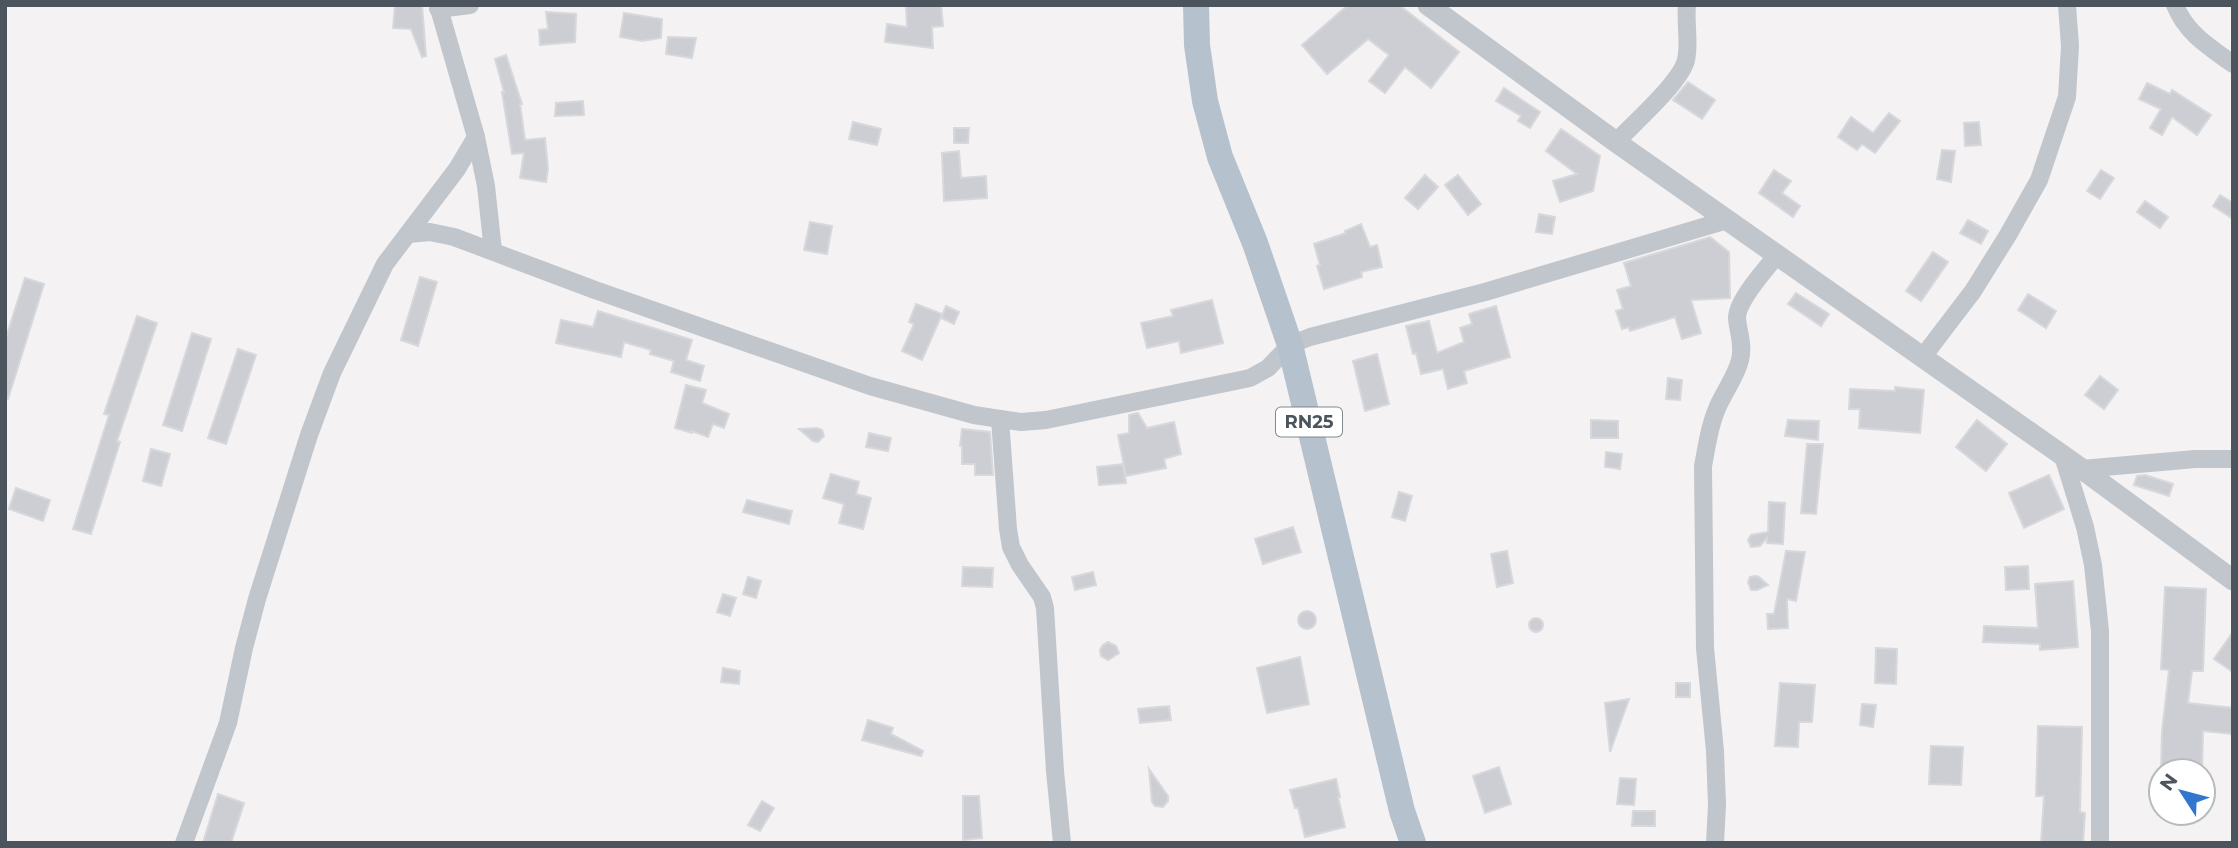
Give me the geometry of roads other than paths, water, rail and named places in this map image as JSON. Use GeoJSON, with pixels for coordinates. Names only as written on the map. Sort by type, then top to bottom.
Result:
{"type":"FeatureCollection","features":[{"type":"Feature","properties":{"kind":"main road","name":"RN25"},"geometry":{"type":"LineString","coordinates":[[1196,5],[1197,45],[1205,101],[1217,146],[1255,243],[1290,345],[1402,810],[1413,843]]}},
{"type":"Feature","properties":{"kind":"street"},"geometry":{"type":"LineString","coordinates":[[470,5],[438,7],[476,137],[486,186],[494,251]]}},
{"type":"Feature","properties":{"kind":"street"},"geometry":{"type":"LineString","coordinates":[[1428,5],[1616,142],[2063,456],[2233,580]]}},
{"type":"Feature","properties":{"kind":"street"},"geometry":{"type":"LineString","coordinates":[[1616,142],[1663,93],[1686,61],[1687,5]]}},
{"type":"Feature","properties":{"kind":"street"},"geometry":{"type":"LineString","coordinates":[[1922,358],[1973,291],[2039,180],[2067,97],[2070,46],[2067,5]]}},
{"type":"Feature","properties":{"kind":"street"},"geometry":{"type":"LineString","coordinates":[[2175,5],[2180,18],[2194,36],[2233,64]]}},
{"type":"Feature","properties":{"kind":"street"},"geometry":{"type":"LineString","coordinates":[[184,843],[228,723],[257,599],[309,435],[332,373],[385,264],[457,169],[476,137]]}},
{"type":"Feature","properties":{"kind":"street"},"geometry":{"type":"LineString","coordinates":[[408,234],[430,232],[494,251],[595,290],[870,386],[974,415],[1021,422],[1080,414],[1251,378],[1268,368],[1290,345],[1333,331],[1485,292],[1727,220]]}},
{"type":"Feature","properties":{"kind":"street"},"geometry":{"type":"LineString","coordinates":[[1715,843],[1715,751],[1705,649],[1703,466],[1718,406],[1740,363],[1742,352],[1737,319],[1739,310],[1743,300],[1777,255]]}},
{"type":"Feature","properties":{"kind":"street"},"geometry":{"type":"LineString","coordinates":[[1000,419],[1011,547],[1042,597],[1045,608],[1062,843]]}},
{"type":"Feature","properties":{"kind":"street"},"geometry":{"type":"LineString","coordinates":[[2063,456],[2091,552],[2100,631],[2100,843]]}},
{"type":"Feature","properties":{"kind":"street"},"geometry":{"type":"LineString","coordinates":[[2082,470],[2195,459],[2233,459]]}}]}
